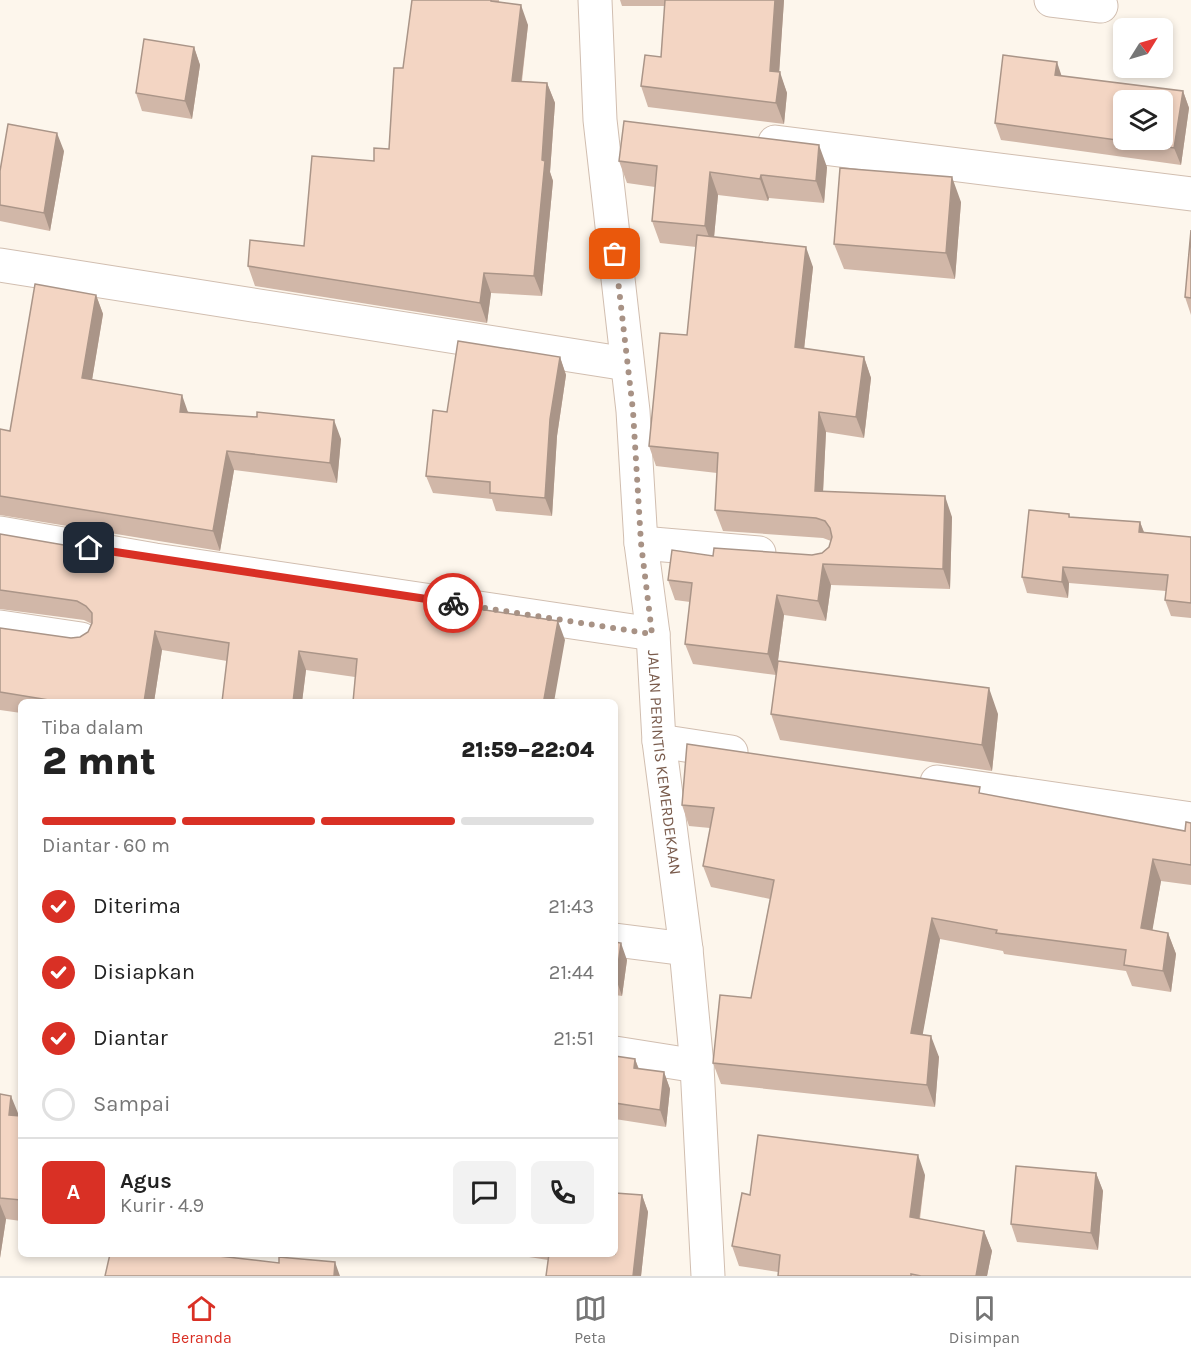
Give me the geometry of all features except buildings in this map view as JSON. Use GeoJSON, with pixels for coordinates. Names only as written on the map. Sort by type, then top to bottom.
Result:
{"type":"FeatureCollection","features":[{"type":"Feature","properties":{"kind":"street","name":"JALAN PERINTIS KEMERDEKAAN"},"geometry":{"type":"LineString","coordinates":[[595,0],[600,120],[627,364],[641,543],[652,634],[659,741],[686,949],[697,1066],[708,1276]]}},
{"type":"Feature","properties":{"kind":"street"},"geometry":{"type":"LineString","coordinates":[[1051,0],[1101,6]]}},
{"type":"Feature","properties":{"kind":"street"},"geometry":{"type":"LineString","coordinates":[[600,120],[636,124]]}},
{"type":"Feature","properties":{"kind":"street"},"geometry":{"type":"LineString","coordinates":[[742,138],[1191,194]]}},
{"type":"Feature","properties":{"kind":"street"},"geometry":{"type":"LineString","coordinates":[[0,265],[627,364]]}},
{"type":"Feature","properties":{"kind":"street"},"geometry":{"type":"LineString","coordinates":[[0,533],[155,560],[652,634]]}},
{"type":"Feature","properties":{"kind":"street"},"geometry":{"type":"LineString","coordinates":[[641,543],[787,555]]}},
{"type":"Feature","properties":{"kind":"street"},"geometry":{"type":"LineString","coordinates":[[0,627],[81,639]]}},
{"type":"Feature","properties":{"kind":"street"},"geometry":{"type":"LineString","coordinates":[[659,741],[765,757]]}},
{"type":"Feature","properties":{"kind":"street"},"geometry":{"type":"LineString","coordinates":[[907,778],[1191,819]]}},
{"type":"Feature","properties":{"kind":"street"},"geometry":{"type":"LineString","coordinates":[[618,940],[686,949]]}},
{"type":"Feature","properties":{"kind":"street"},"geometry":{"type":"LineString","coordinates":[[618,1053],[697,1066]]}},
{"type":"Feature","properties":{"kind":"way so far"},"geometry":{"type":"LineString","coordinates":[[453,603],[652,634],[641,543],[633,411],[615,254]]}},
{"type":"Feature","properties":{"kind":"route"},"geometry":{"type":"LineString","coordinates":[[89,548],[155,560],[453,603]]}}]}
